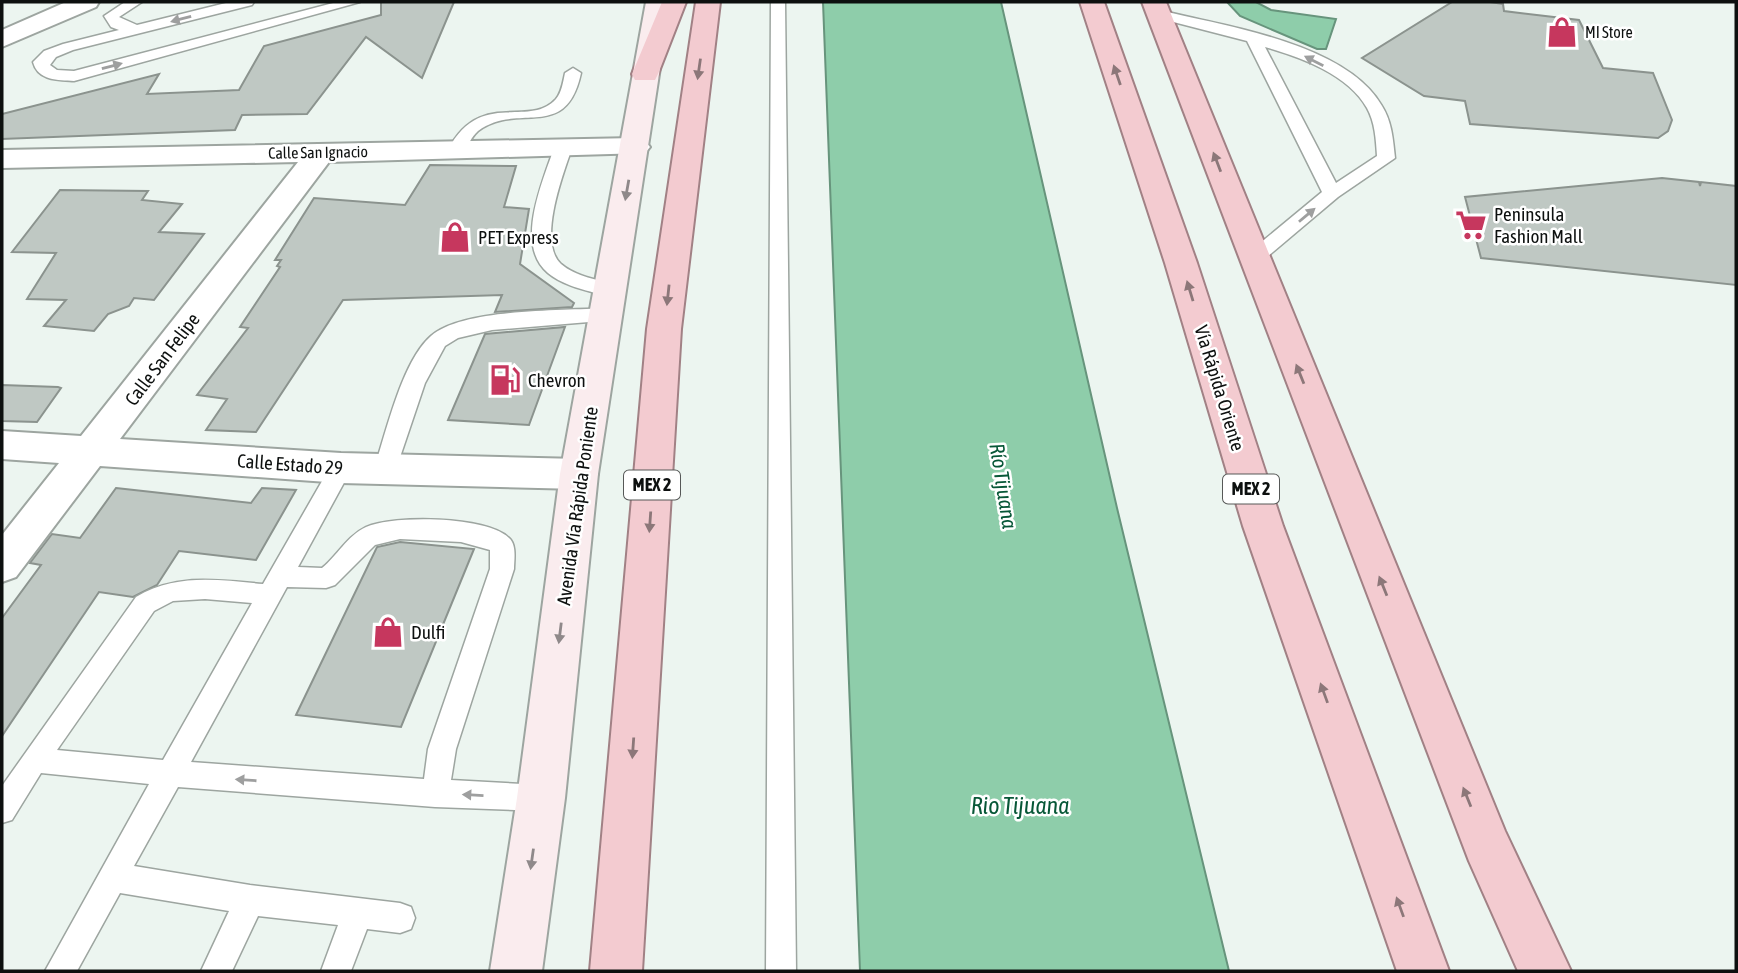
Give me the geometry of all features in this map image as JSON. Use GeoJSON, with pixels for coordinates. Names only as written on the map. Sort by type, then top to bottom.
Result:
{"type":"FeatureCollection","features":[{"type":"Feature","properties":{"kind":"highway"},"geometry":{"type":"LineString","coordinates":[[645,74],[674,2]]}},
{"type":"Feature","properties":{"kind":"highway","name":"MEX 2"},"geometry":{"type":"LineString","coordinates":[[616,971],[664,329],[708,2]]}},
{"type":"Feature","properties":{"kind":"highway","name":"Vía Rápida Oriente"},"geometry":{"type":"LineString","coordinates":[[1092,2],[1181,263],[1263,526],[1423,971]]}},
{"type":"Feature","properties":{"kind":"highway"},"geometry":{"type":"LineString","coordinates":[[1157,8],[1486,844],[1545,971]]}},
{"type":"Feature","properties":{"kind":"highway"},"geometry":{"type":"LineString","coordinates":[[1486,844],[1517,971]]}},
{"type":"Feature","properties":{"kind":"main road","name":"Avenida Vía Rápida Poniente"},"geometry":{"type":"LineString","coordinates":[[516,971],[541,798],[579,474],[657,2]]}},
{"type":"Feature","properties":{"kind":"street"},"geometry":{"type":"LineString","coordinates":[[2,39],[87,2]]}},
{"type":"Feature","properties":{"kind":"street","name":"Calle San Ignacio"},"geometry":{"type":"LineString","coordinates":[[2,159],[635,147]]}},
{"type":"Feature","properties":{"kind":"street","name":"Calle San Felipe"},"geometry":{"type":"LineString","coordinates":[[2,565],[322,151]]}},
{"type":"Feature","properties":{"kind":"street","name":"Calle Estado 29"},"geometry":{"type":"LineString","coordinates":[[2,445],[341,468],[579,474]]}},
{"type":"Feature","properties":{"kind":"lane"},"geometry":{"type":"LineString","coordinates":[[135,2],[111,16],[116,24],[137,30]]}},
{"type":"Feature","properties":{"kind":"lane"},"geometry":{"type":"LineString","coordinates":[[247,2],[50,54],[41,62],[42,67],[52,75],[74,76],[353,2]]}},
{"type":"Feature","properties":{"kind":"lane"},"geometry":{"type":"LineString","coordinates":[[778,2],[781,971]]}},
{"type":"Feature","properties":{"kind":"lane"},"geometry":{"type":"LineString","coordinates":[[1157,8],[1301,54],[1345,76],[1372,102],[1383,130],[1386,158],[1332,193],[1254,258]]}},
{"type":"Feature","properties":{"kind":"lane"},"geometry":{"type":"LineString","coordinates":[[1254,40],[1332,193]]}},
{"type":"Feature","properties":{"kind":"lane"},"geometry":{"type":"LineString","coordinates":[[457,150],[466,135],[479,123],[499,117],[538,114],[559,105],[569,94],[573,73]]}},
{"type":"Feature","properties":{"kind":"lane"},"geometry":{"type":"LineString","coordinates":[[563,148],[548,194],[543,250],[556,270],[608,303]]}},
{"type":"Feature","properties":{"kind":"lane"},"geometry":{"type":"LineString","coordinates":[[385,469],[410,398],[431,350],[439,339],[459,330],[487,324],[608,303]]}},
{"type":"Feature","properties":{"kind":"lane"},"geometry":{"type":"LineString","coordinates":[[60,971],[341,468]]}},
{"type":"Feature","properties":{"kind":"lane"},"geometry":{"type":"LineString","coordinates":[[2,810],[136,612],[154,597],[183,588],[275,586],[326,578],[365,539],[382,531],[478,535],[496,539],[502,545],[502,569],[442,750],[435,794]]}},
{"type":"Feature","properties":{"kind":"lane"},"geometry":{"type":"LineString","coordinates":[[34,760],[170,774],[435,794],[541,798]]}},
{"type":"Feature","properties":{"kind":"lane"},"geometry":{"type":"LineString","coordinates":[[113,877],[250,900],[400,918]]}},
{"type":"Feature","properties":{"kind":"lane"},"geometry":{"type":"LineString","coordinates":[[216,971],[250,900]]}},
{"type":"Feature","properties":{"kind":"lane"},"geometry":{"type":"LineString","coordinates":[[336,971],[358,913]]}},
{"type":"Feature","properties":{"kind":"water","name":"Rio Tijuana"},"geometry":{"type":"Polygon","coordinates":[[[823,2],[1001,2],[1117,508],[1229,971],[860,971],[823,2]]]}},
{"type":"Feature","properties":{"kind":"water"},"geometry":{"type":"Polygon","coordinates":[[[1227,2],[1256,2],[1271,10],[1336,19],[1326,49],[1317,49],[1240,16],[1227,2]]]}},
{"type":"Feature","properties":{"kind":"building"},"geometry":{"type":"Polygon","coordinates":[[[381,2],[454,2],[422,78],[366,37],[307,114],[242,115],[235,130],[2,139],[2,114],[159,74],[147,94],[239,90],[264,46],[381,15],[381,2]]]}},
{"type":"Feature","properties":{"kind":"building"},"geometry":{"type":"Polygon","coordinates":[[[1452,2],[1490,2],[1503,4],[1504,11],[1579,20],[1603,68],[1653,73],[1672,120],[1668,131],[1658,138],[1470,124],[1465,101],[1424,96],[1362,58],[1452,2]]]}},
{"type":"Feature","properties":{"kind":"building"},"geometry":{"type":"Polygon","coordinates":[[[430,165],[516,166],[504,207],[529,209],[520,264],[574,303],[572,307],[495,312],[502,295],[343,300],[256,432],[206,430],[227,399],[197,395],[248,328],[240,327],[280,267],[277,266],[281,260],[275,260],[314,198],[405,205],[430,165]]]}},
{"type":"Feature","properties":{"kind":"building"},"geometry":{"type":"Polygon","coordinates":[[[1662,178],[1699,182],[1700,186],[1701,182],[1736,186],[1736,285],[1481,258],[1465,197],[1662,178]]]}},
{"type":"Feature","properties":{"kind":"building"},"geometry":{"type":"Polygon","coordinates":[[[60,190],[148,191],[142,200],[182,204],[159,232],[204,234],[154,300],[134,298],[129,306],[108,314],[94,331],[44,326],[66,300],[27,299],[56,253],[12,252],[60,190]]]}},
{"type":"Feature","properties":{"kind":"building","name":"Chevron"},"geometry":{"type":"Polygon","coordinates":[[[565,327],[529,425],[448,420],[485,334],[565,327]]]}},
{"type":"Feature","properties":{"kind":"building"},"geometry":{"type":"Polygon","coordinates":[[[2,385],[61,388],[37,422],[2,421],[2,385]]]}},
{"type":"Feature","properties":{"kind":"building"},"geometry":{"type":"Polygon","coordinates":[[[116,488],[251,503],[262,488],[296,490],[256,560],[179,551],[157,585],[133,597],[99,592],[2,736],[2,618],[41,565],[30,563],[52,534],[80,538],[116,488]]]}},
{"type":"Feature","properties":{"kind":"building","name":"Dulfi"},"geometry":{"type":"Polygon","coordinates":[[[400,542],[474,549],[401,727],[296,715],[377,547],[400,542]]]}},
{"type":"Feature","properties":{"kind":"place","name":"MI Store"},"geometry":{"type":"Point","coordinates":[1562,32]}},
{"type":"Feature","properties":{"kind":"place","name":"Peninsula Fashion Mall"},"geometry":{"type":"Point","coordinates":[1471,225]}},
{"type":"Feature","properties":{"kind":"place","name":"PET Express"},"geometry":{"type":"Point","coordinates":[455,237]}},
{"type":"Feature","properties":{"kind":"place","name":"Chevron"},"geometry":{"type":"Point","coordinates":[505,380]}},
{"type":"Feature","properties":{"kind":"place","name":"Dulfi"},"geometry":{"type":"Point","coordinates":[388,632]}},
{"type":"Feature","properties":{"kind":"water label","name":"Río Tijuana"},"geometry":{"type":"Point","coordinates":[1003,486]}}]}
